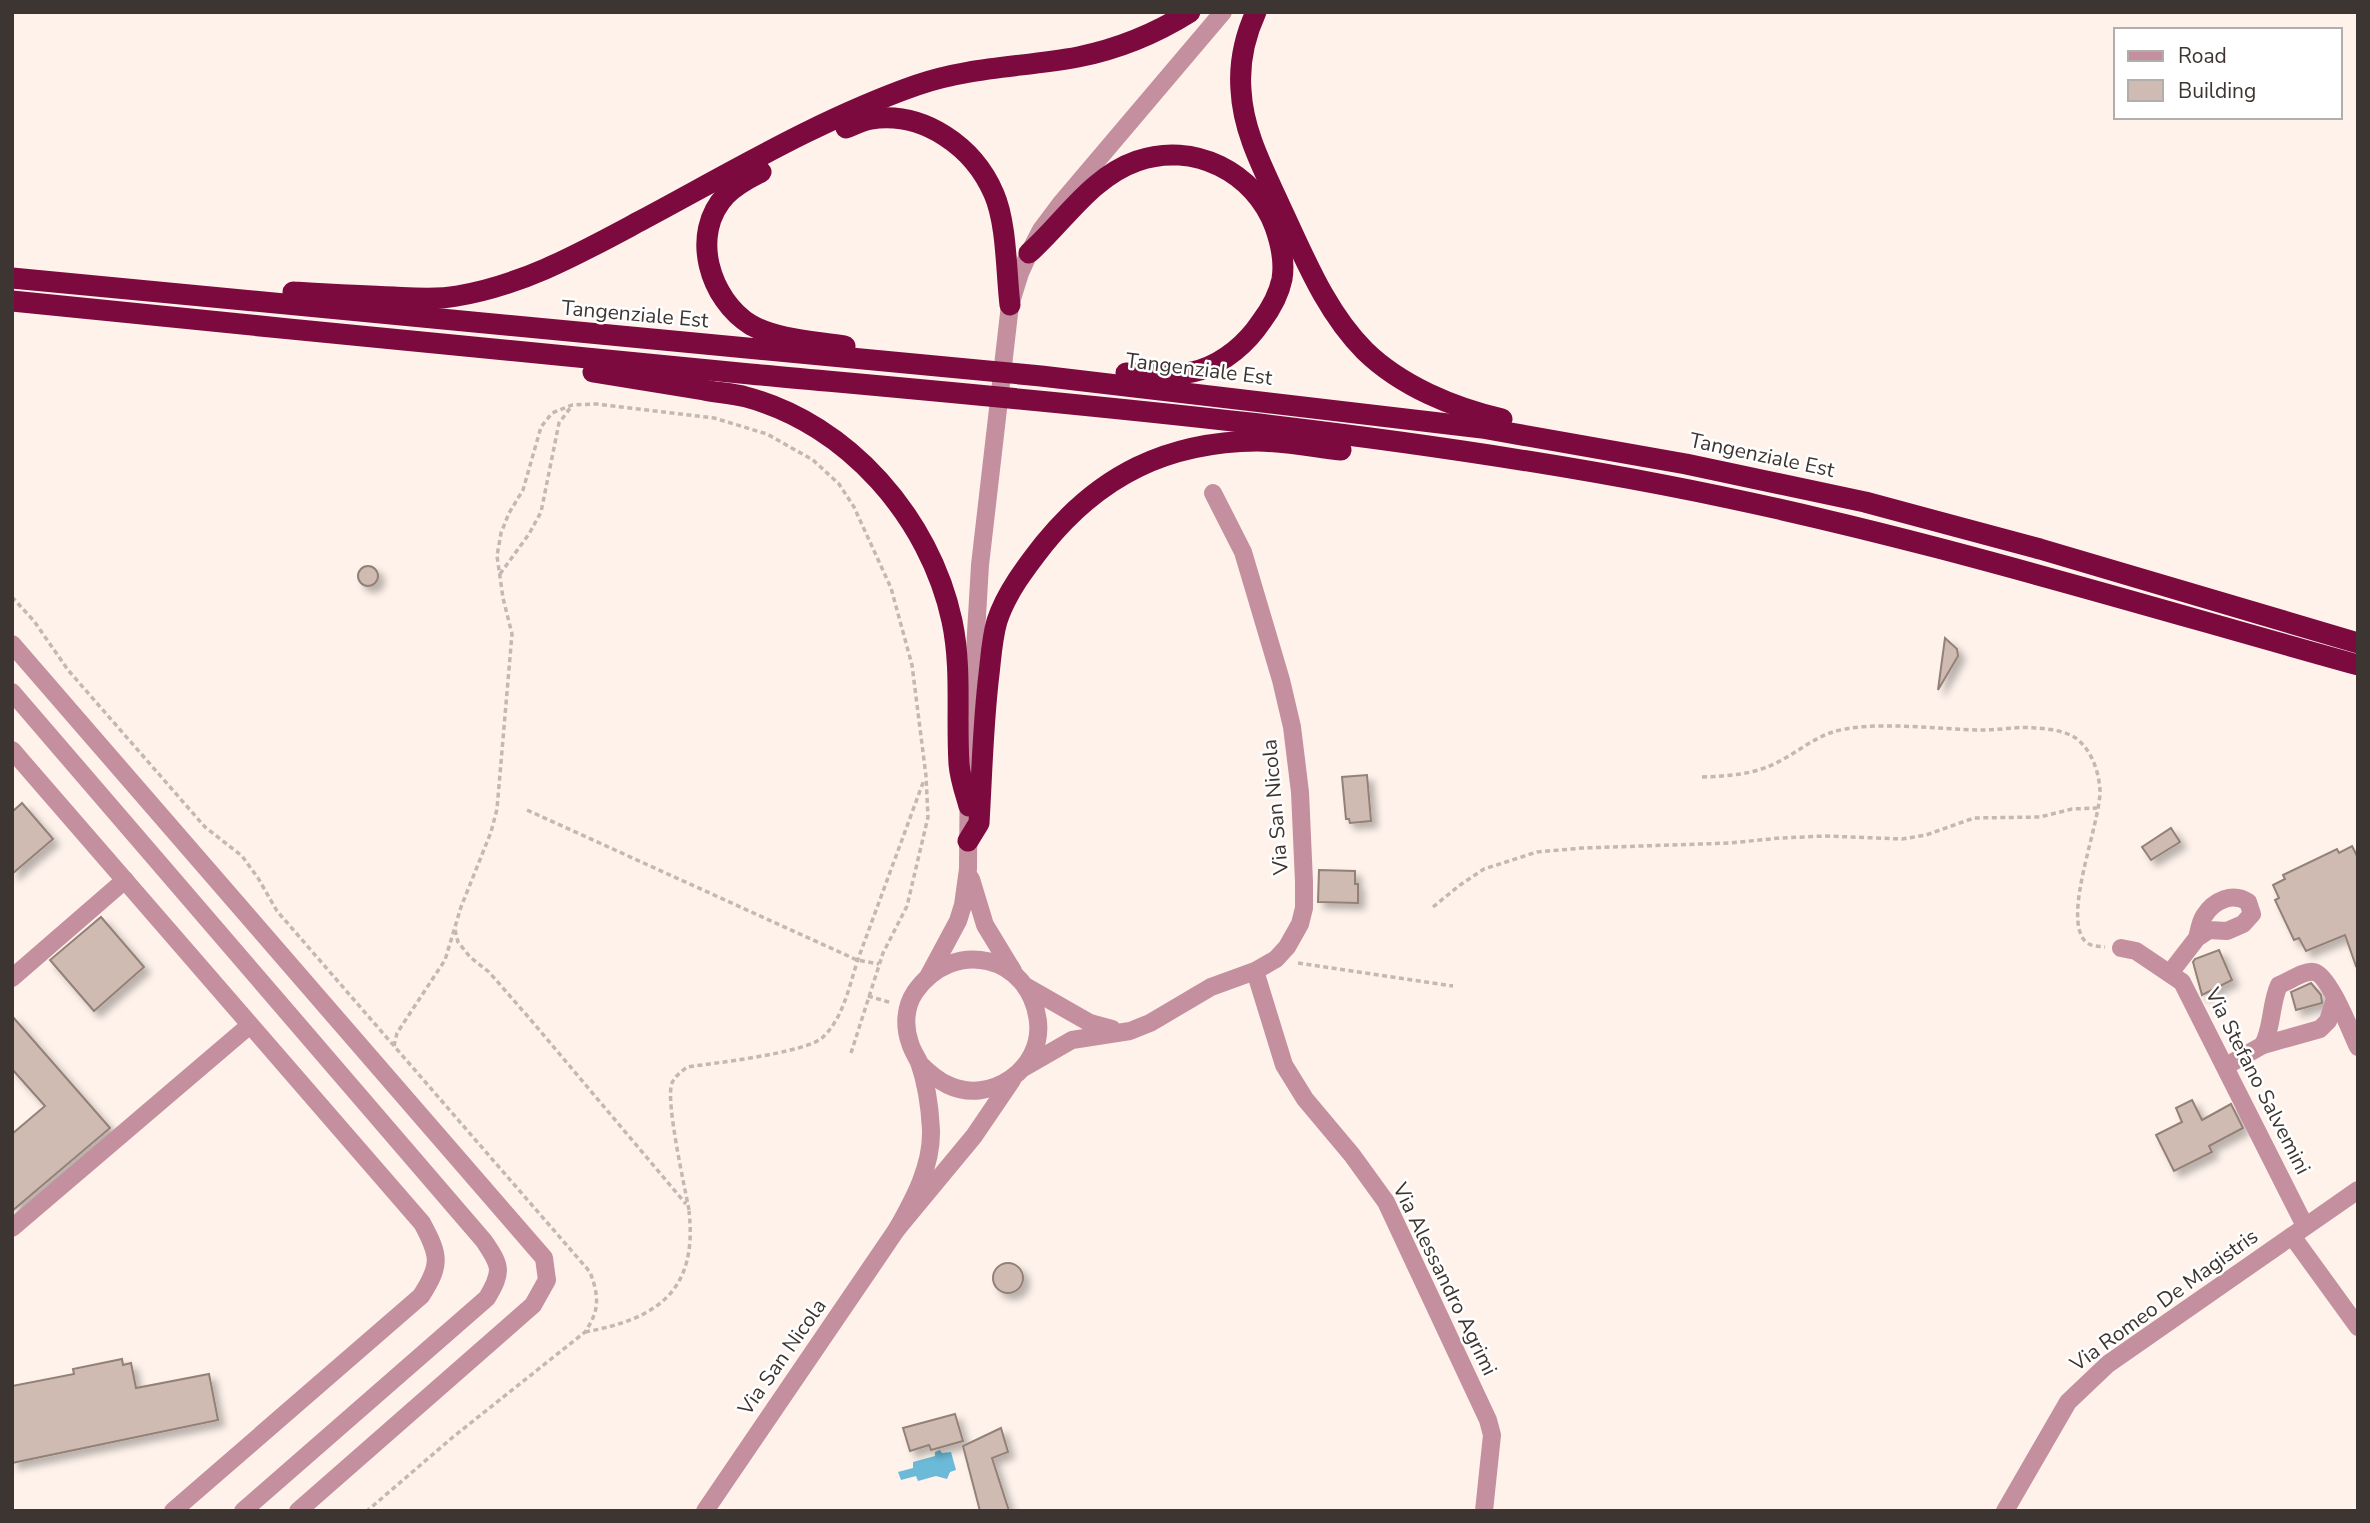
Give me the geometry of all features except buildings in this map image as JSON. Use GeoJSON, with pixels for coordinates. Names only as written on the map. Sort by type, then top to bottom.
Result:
{"type":"FeatureCollection","features":[{"type":"Feature","properties":{"kind":"highway"},"geometry":{"type":"LineString","coordinates":[[192,296],[215,288],[416,298],[454,297],[488,290],[528,277],[580,253],[826,122],[896,93],[920,84],[972,72],[1079,57],[1111,49],[1143,38],[1190,12]]}},
{"type":"Feature","properties":{"kind":"highway"},"geometry":{"type":"LineString","coordinates":[[1256,12],[1246,41],[1241,76],[1250,137],[1324,295],[1350,333],[1380,364],[1440,399],[1482,414],[1605,442],[1625,453]]}},
{"type":"Feature","properties":{"kind":"highway"},"geometry":{"type":"LineString","coordinates":[[946,368],[917,357],[781,335],[753,326],[732,311],[717,290],[710,271],[707,245],[712,218],[724,197],[745,180],[846,127],[870,119],[897,119],[923,125],[947,135],[967,153],[994,194],[1001,217],[1010,305]]}},
{"type":"Feature","properties":{"kind":"highway"},"geometry":{"type":"LineString","coordinates":[[1029,253],[1108,175],[1137,161],[1169,154],[1201,159],[1232,172],[1248,185],[1270,215],[1282,246],[1282,279],[1270,309],[1253,335],[1229,356],[1200,370],[1167,374],[1060,371],[1041,376]]}},
{"type":"Feature","properties":{"kind":"highway","name":"Tangenziale Est"},"geometry":{"type":"LineString","coordinates":[[12,278],[1041,376],[1482,428],[1625,453],[1865,502],[2040,549],[2358,643]]}},
{"type":"Feature","properties":{"kind":"highway"},"geometry":{"type":"LineString","coordinates":[[12,301],[1157,412],[1473,452],[1661,484],[1812,515],[1995,562],[2358,665]]}},
{"type":"Feature","properties":{"kind":"highway"},"geometry":{"type":"LineString","coordinates":[[539,354],[570,368],[744,396],[768,404],[807,421],[865,466],[910,521],[943,588],[957,654],[959,768],[969,806]]}},
{"type":"Feature","properties":{"kind":"highway"},"geometry":{"type":"LineString","coordinates":[[968,841],[979,823],[987,693],[997,621],[1010,592],[1034,557],[1058,527],[1091,496],[1127,471],[1161,456],[1196,447],[1258,441],[1408,457],[1473,452]]}},
{"type":"Feature","properties":{"kind":"street"},"geometry":{"type":"LineString","coordinates":[[907,1008],[929,975],[958,921],[968,869],[972,689],[979,565],[1010,305],[1020,273],[1041,230],[1062,202],[1223,12]]}},
{"type":"Feature","properties":{"kind":"street","name":"Via San Nicola"},"geometry":{"type":"LineString","coordinates":[[705,1511],[897,1229],[974,1136],[1012,1080],[1025,1067],[1072,1040],[1130,1031],[1150,1023],[1211,987],[1255,971],[1276,959],[1287,947],[1300,924],[1304,908],[1300,792],[1292,727],[1243,552],[1213,493]]}},
{"type":"Feature","properties":{"kind":"street"},"geometry":{"type":"LineString","coordinates":[[12,644],[544,1258],[547,1280],[533,1305],[298,1511]]}},
{"type":"Feature","properties":{"kind":"street"},"geometry":{"type":"LineString","coordinates":[[12,692],[484,1241],[499,1263],[498,1280],[487,1298],[243,1511]]}},
{"type":"Feature","properties":{"kind":"street"},"geometry":{"type":"LineString","coordinates":[[12,750],[422,1223],[435,1248],[435,1275],[421,1296],[173,1511]]}},
{"type":"Feature","properties":{"kind":"street","name":"Via San Nicola"},"geometry":{"type":"LineString","coordinates":[[968,869],[985,925],[1036,1007],[1039,1027],[1036,1042],[1025,1067]]}},
{"type":"Feature","properties":{"kind":"street"},"geometry":{"type":"LineString","coordinates":[[12,978],[125,880]]}},
{"type":"Feature","properties":{"kind":"street"},"geometry":{"type":"LineString","coordinates":[[2170,973],[2197,938]]}},
{"type":"Feature","properties":{"kind":"street","name":"Via Stefano Salvemini"},"geometry":{"type":"LineString","coordinates":[[2121,948],[2136,950],[2182,982],[2227,1066],[2299,1231],[2358,1327]]}},
{"type":"Feature","properties":{"kind":"street"},"geometry":{"type":"LineString","coordinates":[[929,975],[947,964],[975,959],[993,962],[1090,1023],[1104,1028],[1130,1031]]}},
{"type":"Feature","properties":{"kind":"street","name":"Via Alessandro Agrimi"},"geometry":{"type":"LineString","coordinates":[[1255,971],[1284,1065],[1306,1099],[1386,1202],[1488,1420],[1492,1435],[1484,1511]]}},
{"type":"Feature","properties":{"kind":"street"},"geometry":{"type":"LineString","coordinates":[[2263,1045],[2271,1024],[2274,996],[2279,985],[2305,973],[2314,972],[2323,978],[2358,1047]]}},
{"type":"Feature","properties":{"kind":"street"},"geometry":{"type":"LineString","coordinates":[[2227,1066],[2263,1045],[2320,1029],[2333,1012],[2335,999]]}},
{"type":"Feature","properties":{"kind":"street","name":"Via San Nicola"},"geometry":{"type":"LineString","coordinates":[[907,1008],[909,1043],[927,1072],[948,1086],[970,1091],[1012,1080]]}},
{"type":"Feature","properties":{"kind":"street"},"geometry":{"type":"LineString","coordinates":[[12,1228],[250,1025]]}},
{"type":"Feature","properties":{"kind":"street","name":"Via San Nicola"},"geometry":{"type":"LineString","coordinates":[[897,1229],[917,1192],[930,1148],[929,1113],[919,1063]]}},
{"type":"Feature","properties":{"kind":"street","name":"Via Romeo De Magistris"},"geometry":{"type":"LineString","coordinates":[[2004,1511],[2068,1402],[2086,1382],[2358,1189]]}},
{"type":"Feature","properties":{"kind":"path"},"geometry":{"type":"LineString","coordinates":[[394,1046],[397,1033],[445,960],[497,809],[512,634],[499,575],[497,556],[501,533],[523,490],[541,427],[552,413],[572,405],[596,404],[714,418],[767,433],[795,449],[828,472],[839,484],[854,508],[891,588],[912,665],[926,776],[928,817],[908,906],[879,964],[851,1053]]}},
{"type":"Feature","properties":{"kind":"path"},"geometry":{"type":"LineString","coordinates":[[499,575],[530,534],[541,512],[559,423],[572,405]]}},
{"type":"Feature","properties":{"kind":"path"},"geometry":{"type":"LineString","coordinates":[[1702,777],[1741,775],[1772,766],[1830,733],[1861,726],[1983,730],[2034,727],[2057,730],[2075,737],[2087,748],[2100,792],[2084,869],[2078,929],[2086,942],[2093,946],[2121,948]]}},
{"type":"Feature","properties":{"kind":"path"},"geometry":{"type":"LineString","coordinates":[[584,1332],[630,1322],[647,1314],[672,1293],[684,1271],[690,1249],[689,1210],[671,1105],[671,1086],[677,1075],[687,1067],[804,1048],[822,1038],[836,1020],[845,1002],[857,960],[926,776]]}},
{"type":"Feature","properties":{"kind":"path"},"geometry":{"type":"LineString","coordinates":[[1433,907],[1460,884],[1484,869],[1537,852],[1730,843],[1780,838],[1902,839],[1926,835],[1974,818],[2020,819],[2040,817],[2072,808],[2097,808]]}},
{"type":"Feature","properties":{"kind":"path"},"geometry":{"type":"LineString","coordinates":[[527,810],[857,960],[879,964]]}},
{"type":"Feature","properties":{"kind":"path"},"geometry":{"type":"LineString","coordinates":[[454,928],[458,942],[470,957],[489,972],[540,1029],[683,1198],[689,1210]]}},
{"type":"Feature","properties":{"kind":"path"},"geometry":{"type":"LineString","coordinates":[[1276,959],[1453,986]]}},
{"type":"Feature","properties":{"kind":"path"},"geometry":{"type":"LineString","coordinates":[[868,996],[907,1008]]}},
{"type":"Feature","properties":{"kind":"water"},"geometry":{"type":"Polygon","coordinates":[[[940,1450],[942,1453],[951,1452],[956,1470],[950,1472],[947,1479],[936,1476],[918,1481],[916,1476],[901,1480],[898,1472],[913,1468],[913,1462],[935,1456],[935,1452],[940,1450]]]}}]}
